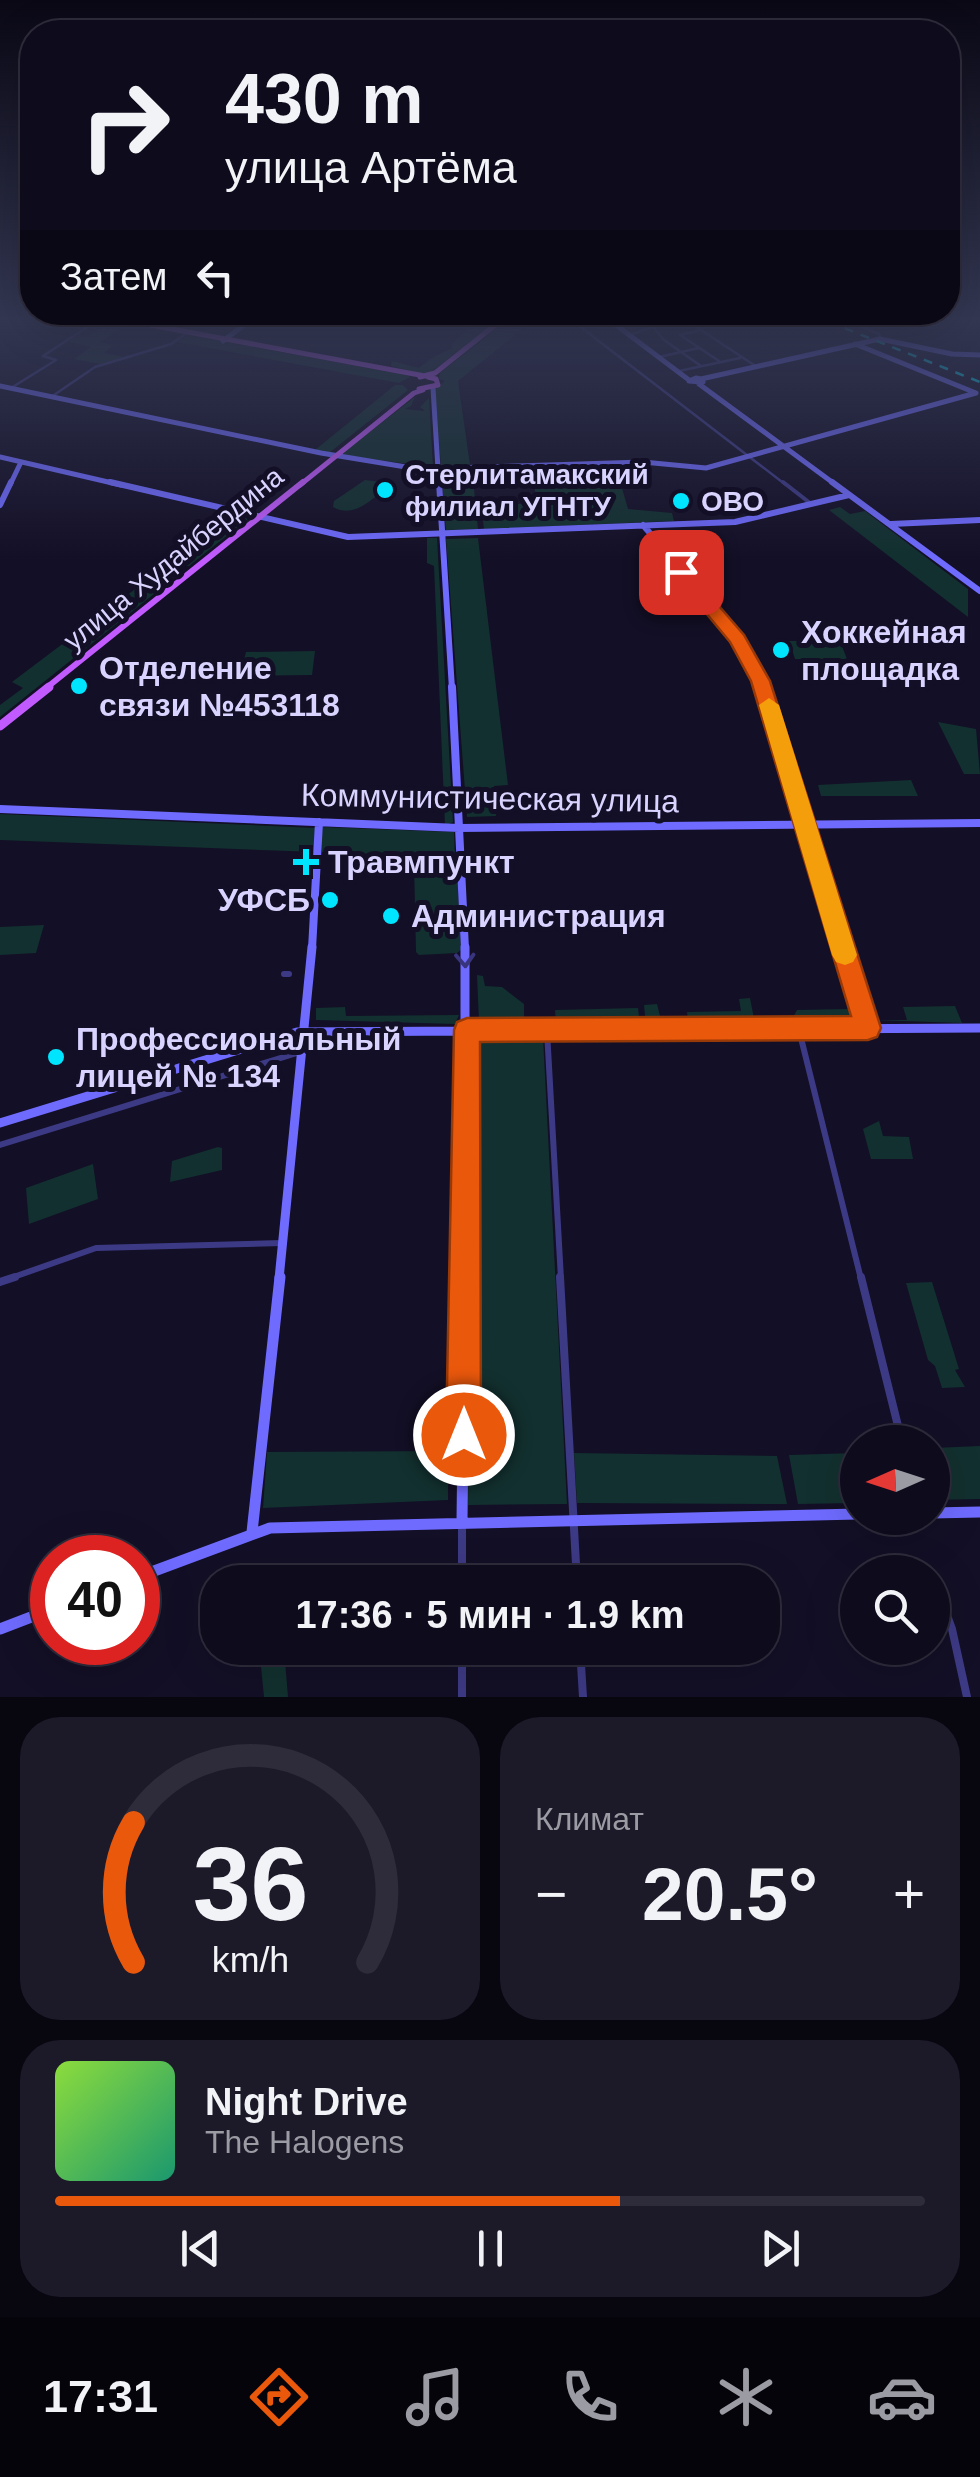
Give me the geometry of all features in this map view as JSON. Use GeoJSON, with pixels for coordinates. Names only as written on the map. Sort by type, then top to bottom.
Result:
{"type":"FeatureCollection","features":[{"type":"Feature","properties":{"kind":"main road"},"geometry":{"type":"LineString","coordinates":[[71,401],[335,456],[438,469],[636,462],[704,468],[952,401]]}},
{"type":"Feature","properties":{"kind":"main road","name":"улица Худайбердина"},"geometry":{"type":"LineString","coordinates":[[335,456],[400,401]]}},
{"type":"Feature","properties":{"kind":"main road","name":"улица Худайбердина"},"geometry":{"type":"LineString","coordinates":[[0,724],[404,401]]}},
{"type":"Feature","properties":{"kind":"main road"},"geometry":{"type":"LineString","coordinates":[[434,401],[460,828],[467,1030],[462,1520]]}},
{"type":"Feature","properties":{"kind":"main road"},"geometry":{"type":"LineString","coordinates":[[723,401],[979,592]]}},
{"type":"Feature","properties":{"kind":"main road"},"geometry":{"type":"LineString","coordinates":[[751,456],[776,446],[763,432]]}},
{"type":"Feature","properties":{"kind":"main road"},"geometry":{"type":"LineString","coordinates":[[751,456],[778,451],[810,467]]}},
{"type":"Feature","properties":{"kind":"main road"},"geometry":{"type":"LineString","coordinates":[[0,457],[348,537],[744,522],[849,495]]}},
{"type":"Feature","properties":{"kind":"main road"},"geometry":{"type":"LineString","coordinates":[[0,505],[21,462]]}},
{"type":"Feature","properties":{"kind":"main road"},"geometry":{"type":"LineString","coordinates":[[829,480],[838,492],[833,499]]}},
{"type":"Feature","properties":{"kind":"main road"},"geometry":{"type":"LineString","coordinates":[[890,524],[980,520]]}},
{"type":"Feature","properties":{"kind":"main road"},"geometry":{"type":"LineString","coordinates":[[644,526],[749,655],[776,726],[868,1028]]}},
{"type":"Feature","properties":{"kind":"main road","name":"Коммунистическая улица"},"geometry":{"type":"LineString","coordinates":[[0,809],[460,828],[980,823]]}},
{"type":"Feature","properties":{"kind":"main road"},"geometry":{"type":"LineString","coordinates":[[252,1532],[306,1032],[306,973],[319,822]]}},
{"type":"Feature","properties":{"kind":"main road"},"geometry":{"type":"LineString","coordinates":[[0,1124],[276,1036],[306,1032],[980,1028]]}},
{"type":"Feature","properties":{"kind":"main road"},"geometry":{"type":"LineString","coordinates":[[950,1513],[980,1512]]}},
{"type":"Feature","properties":{"kind":"main road"},"geometry":{"type":"LineString","coordinates":[[160,1568],[252,1532],[462,1520],[840,1514]]}},
{"type":"Feature","properties":{"kind":"main road"},"geometry":{"type":"LineString","coordinates":[[0,1630],[30,1618]]}},
{"type":"Feature","properties":{"kind":"street"},"geometry":{"type":"LineString","coordinates":[[679,401],[812,504]]}},
{"type":"Feature","properties":{"kind":"street"},"geometry":{"type":"LineString","coordinates":[[799,1030],[898,1425]]}},
{"type":"Feature","properties":{"kind":"street"},"geometry":{"type":"LineString","coordinates":[[546,1031],[576,1565]]}},
{"type":"Feature","properties":{"kind":"street"},"geometry":{"type":"LineString","coordinates":[[0,1145],[302,1052]]}},
{"type":"Feature","properties":{"kind":"street"},"geometry":{"type":"LineString","coordinates":[[0,1282],[96,1248],[282,1243]]}},
{"type":"Feature","properties":{"kind":"street"},"geometry":{"type":"LineString","coordinates":[[462,1520],[462,1565]]}},
{"type":"Feature","properties":{"kind":"street"},"geometry":{"type":"LineString","coordinates":[[950,1624],[967,1697]]}},
{"type":"Feature","properties":{"kind":"street"},"geometry":{"type":"LineString","coordinates":[[462,1665],[462,1697]]}},
{"type":"Feature","properties":{"kind":"street"},"geometry":{"type":"LineString","coordinates":[[581,1665],[583,1697]]}},
{"type":"Feature","properties":{"kind":"green space"},"geometry":{"type":"Polygon","coordinates":[[[375,401],[394,401],[329,453],[315,450],[375,401]]]}},
{"type":"Feature","properties":{"kind":"green space"},"geometry":{"type":"Polygon","coordinates":[[[410,401],[413,401],[411,406],[405,409],[425,411],[420,407],[429,401],[433,467],[340,455],[410,401]]]}},
{"type":"Feature","properties":{"kind":"green space"},"geometry":{"type":"Polygon","coordinates":[[[436,401],[461,401],[470,465],[441,467],[436,401]]]}},
{"type":"Feature","properties":{"kind":"green space"},"geometry":{"type":"Polygon","coordinates":[[[615,464],[628,509],[672,513],[674,521],[484,529],[481,506],[537,503],[533,478],[548,477],[547,467],[615,464]]]}},
{"type":"Feature","properties":{"kind":"green space"},"geometry":{"type":"Polygon","coordinates":[[[472,469],[478,529],[446,530],[441,471],[472,469]]]}},
{"type":"Feature","properties":{"kind":"green space"},"geometry":{"type":"Polygon","coordinates":[[[365,480],[381,482],[384,490],[354,510],[333,507],[334,501],[365,480]]]}},
{"type":"Feature","properties":{"kind":"green space"},"geometry":{"type":"Polygon","coordinates":[[[840,507],[850,514],[865,511],[968,589],[968,617],[829,510],[840,507]]]}},
{"type":"Feature","properties":{"kind":"green space"},"geometry":{"type":"Polygon","coordinates":[[[236,514],[249,518],[189,566],[171,562],[236,514]]]}},
{"type":"Feature","properties":{"kind":"green space"},"geometry":{"type":"Polygon","coordinates":[[[427,538],[437,538],[453,822],[445,826],[434,566],[427,563],[427,538]]]}},
{"type":"Feature","properties":{"kind":"green space"},"geometry":{"type":"Polygon","coordinates":[[[478,538],[508,785],[494,786],[496,816],[467,817],[446,539],[478,538]]]}},
{"type":"Feature","properties":{"kind":"green space"},"geometry":{"type":"Polygon","coordinates":[[[167,565],[184,570],[0,717],[0,705],[23,688],[12,682],[167,565]]]}},
{"type":"Feature","properties":{"kind":"green space"},"geometry":{"type":"Polygon","coordinates":[[[789,641],[840,641],[847,659],[795,659],[789,641]]]}},
{"type":"Feature","properties":{"kind":"green space"},"geometry":{"type":"Polygon","coordinates":[[[315,651],[312,675],[240,676],[246,652],[315,651]]]}},
{"type":"Feature","properties":{"kind":"green space"},"geometry":{"type":"Polygon","coordinates":[[[938,722],[976,729],[980,774],[964,774],[938,722]]]}},
{"type":"Feature","properties":{"kind":"green space"},"geometry":{"type":"Polygon","coordinates":[[[911,780],[918,796],[821,796],[818,785],[911,780]]]}},
{"type":"Feature","properties":{"kind":"green space"},"geometry":{"type":"Polygon","coordinates":[[[0,814],[316,828],[316,852],[0,840],[0,814]]]}},
{"type":"Feature","properties":{"kind":"green space"},"geometry":{"type":"Polygon","coordinates":[[[321,827],[454,832],[455,858],[322,852],[321,827]]]}},
{"type":"Feature","properties":{"kind":"green space"},"geometry":{"type":"Polygon","coordinates":[[[417,861],[452,863],[457,867],[461,950],[457,953],[416,952],[417,861]]]}},
{"type":"Feature","properties":{"kind":"green space"},"geometry":{"type":"Polygon","coordinates":[[[44,925],[36,953],[0,955],[0,927],[44,925]]]}},
{"type":"Feature","properties":{"kind":"green space"},"geometry":{"type":"Polygon","coordinates":[[[477,975],[483,976],[485,986],[502,987],[524,1004],[524,1024],[479,1022],[477,975]]]}},
{"type":"Feature","properties":{"kind":"green space"},"geometry":{"type":"Polygon","coordinates":[[[845,995],[856,995],[865,1023],[763,1024],[792,1019],[797,1010],[848,1009],[845,995]]]}},
{"type":"Feature","properties":{"kind":"green space"},"geometry":{"type":"Polygon","coordinates":[[[750,998],[755,1024],[646,1026],[644,1005],[657,1004],[661,1020],[688,1020],[687,1012],[741,1011],[739,999],[750,998]]]}},
{"type":"Feature","properties":{"kind":"green space"},"geometry":{"type":"Polygon","coordinates":[[[955,1006],[962,1023],[872,1020],[907,1020],[903,1007],[955,1006]]]}},
{"type":"Feature","properties":{"kind":"green space"},"geometry":{"type":"Polygon","coordinates":[[[345,1007],[346,1016],[459,1015],[455,1024],[316,1020],[316,1008],[345,1007]]]}},
{"type":"Feature","properties":{"kind":"green space"},"geometry":{"type":"Polygon","coordinates":[[[638,1008],[640,1026],[556,1025],[555,1010],[638,1008]]]}},
{"type":"Feature","properties":{"kind":"green space"},"geometry":{"type":"Polygon","coordinates":[[[543,1037],[567,1504],[468,1505],[473,1038],[543,1037]]]}},
{"type":"Feature","properties":{"kind":"green space"},"geometry":{"type":"Polygon","coordinates":[[[879,1121],[883,1136],[909,1137],[913,1159],[871,1159],[863,1129],[879,1121]]]}},
{"type":"Feature","properties":{"kind":"green space"},"geometry":{"type":"Polygon","coordinates":[[[222,1148],[222,1170],[170,1182],[172,1161],[222,1148]]]}},
{"type":"Feature","properties":{"kind":"green space"},"geometry":{"type":"Polygon","coordinates":[[[93,1164],[98,1199],[29,1224],[26,1188],[93,1164]]]}},
{"type":"Feature","properties":{"kind":"green space"},"geometry":{"type":"Polygon","coordinates":[[[932,1282],[959,1369],[955,1370],[965,1387],[942,1388],[935,1366],[928,1360],[906,1283],[932,1282]]]}},
{"type":"Feature","properties":{"kind":"green space"},"geometry":{"type":"Polygon","coordinates":[[[980,1446],[980,1499],[950,1500],[950,1447],[980,1446]]]}},
{"type":"Feature","properties":{"kind":"green space"},"geometry":{"type":"Polygon","coordinates":[[[448,1451],[448,1500],[263,1508],[267,1452],[448,1451]]]}},
{"type":"Feature","properties":{"kind":"green space"},"geometry":{"type":"Polygon","coordinates":[[[574,1453],[777,1456],[787,1504],[577,1503],[574,1453]]]}},
{"type":"Feature","properties":{"kind":"green space"},"geometry":{"type":"Polygon","coordinates":[[[840,1454],[840,1503],[798,1504],[789,1455],[840,1454]]]}},
{"type":"Feature","properties":{"kind":"green space"},"geometry":{"type":"Polygon","coordinates":[[[261,1665],[285,1665],[288,1697],[264,1697],[261,1665]]]}},
{"type":"Feature","properties":{"kind":"slow traffic"},"geometry":{"type":"LineString","coordinates":[[769,705],[845,955]]}},
{"type":"Feature","properties":{"kind":"place","name":"Стерлитамакский филиал УГНТУ"},"geometry":{"type":"Point","coordinates":[385,490]}},
{"type":"Feature","properties":{"kind":"place","name":"ОВО"},"geometry":{"type":"Point","coordinates":[681,501]}},
{"type":"Feature","properties":{"kind":"place","name":"Хоккейная площадка"},"geometry":{"type":"Point","coordinates":[781,650]}},
{"type":"Feature","properties":{"kind":"place","name":"Отделение связи №453118"},"geometry":{"type":"Point","coordinates":[79,686]}},
{"type":"Feature","properties":{"kind":"place","name":"Травмпункт"},"geometry":{"type":"Point","coordinates":[306,862]}},
{"type":"Feature","properties":{"kind":"place","name":"УФСБ"},"geometry":{"type":"Point","coordinates":[330,900]}},
{"type":"Feature","properties":{"kind":"place","name":"Администрация"},"geometry":{"type":"Point","coordinates":[391,916]}},
{"type":"Feature","properties":{"kind":"place","name":"Профессиональный лицей № 134"},"geometry":{"type":"Point","coordinates":[56,1057]}},
{"type":"Feature","properties":{"kind":"route"},"geometry":{"type":"LineString","coordinates":[[464,1435],[467,1030],[868,1028],[761,681],[738,639],[681,572]]}}]}
